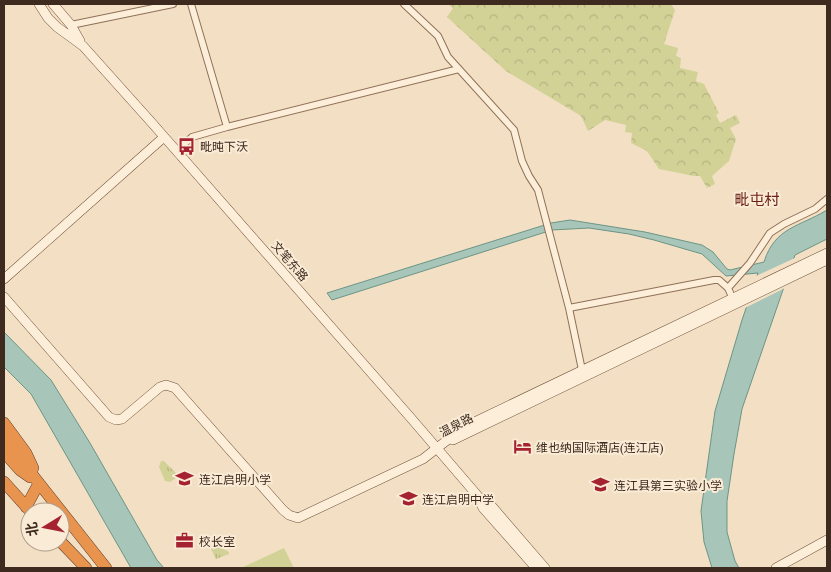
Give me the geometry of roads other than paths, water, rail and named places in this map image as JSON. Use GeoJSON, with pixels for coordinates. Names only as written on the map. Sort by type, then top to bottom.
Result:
{"type":"FeatureCollection","features":[{"type":"Feature","properties":{"kind":"highway"},"geometry":{"type":"LineString","coordinates":[[4,424],[26,453],[40,483],[31,502]]}},
{"type":"Feature","properties":{"kind":"highway"},"geometry":{"type":"LineString","coordinates":[[4,432],[27,460],[40,483]]}},
{"type":"Feature","properties":{"kind":"highway"},"geometry":{"type":"LineString","coordinates":[[4,439],[106,568]]}},
{"type":"Feature","properties":{"kind":"highway"},"geometry":{"type":"LineString","coordinates":[[4,446],[22,467],[40,483]]}},
{"type":"Feature","properties":{"kind":"highway"},"geometry":{"type":"LineString","coordinates":[[4,452],[20,470],[40,483]]}},
{"type":"Feature","properties":{"kind":"highway"},"geometry":{"type":"LineString","coordinates":[[4,482],[22,502]]}},
{"type":"Feature","properties":{"kind":"highway"},"geometry":{"type":"LineString","coordinates":[[70,551],[86,568]]}},
{"type":"Feature","properties":{"kind":"main road","name":"文笔东路"},"geometry":{"type":"LineString","coordinates":[[40,4],[48,18],[82,46],[164,137],[437,448],[477,495],[483,508],[536,568]]}},
{"type":"Feature","properties":{"kind":"main road","name":"文笔东路"},"geometry":{"type":"LineString","coordinates":[[53,4],[71,25],[82,46]]}},
{"type":"Feature","properties":{"kind":"main road"},"geometry":{"type":"LineString","coordinates":[[4,279],[164,137]]}},
{"type":"Feature","properties":{"kind":"main road","name":"温泉路"},"geometry":{"type":"LineString","coordinates":[[794,272],[827,252]]}},
{"type":"Feature","properties":{"kind":"main road","name":"温泉路"},"geometry":{"type":"LineString","coordinates":[[437,448],[745,295],[794,272],[827,260]]}},
{"type":"Feature","properties":{"kind":"main road","name":"温泉路"},"geometry":{"type":"LineString","coordinates":[[437,448],[461,428],[732,297],[745,295]]}},
{"type":"Feature","properties":{"kind":"main road"},"geometry":{"type":"LineString","coordinates":[[4,298],[111,419],[119,420],[125,418],[160,387],[169,385],[174,388],[283,510],[292,517],[304,516],[423,459],[437,448]]}},
{"type":"Feature","properties":{"kind":"main road","name":"文笔东路"},"geometry":{"type":"LineString","coordinates":[[477,495],[489,503],[545,568]]}},
{"type":"Feature","properties":{"kind":"main road"},"geometry":{"type":"LineString","coordinates":[[776,568],[826,543]]}},
{"type":"Feature","properties":{"kind":"street"},"geometry":{"type":"LineString","coordinates":[[71,25],[174,4]]}},
{"type":"Feature","properties":{"kind":"street"},"geometry":{"type":"LineString","coordinates":[[191,4],[227,127]]}},
{"type":"Feature","properties":{"kind":"street"},"geometry":{"type":"LineString","coordinates":[[404,4],[438,36],[448,57],[514,130],[522,161],[528,176],[538,190],[569,308],[582,370]]}},
{"type":"Feature","properties":{"kind":"street"},"geometry":{"type":"LineString","coordinates":[[184,144],[192,137],[227,127],[459,68]]}},
{"type":"Feature","properties":{"kind":"street"},"geometry":{"type":"LineString","coordinates":[[728,288],[750,263],[770,233],[777,227],[815,209],[827,199]]}},
{"type":"Feature","properties":{"kind":"street"},"geometry":{"type":"LineString","coordinates":[[569,308],[714,280],[719,280],[728,288],[732,297]]}},
{"type":"Feature","properties":{"kind":"place","name":"毗旽下沃"},"geometry":{"type":"Point","coordinates":[186,146]}},
{"type":"Feature","properties":{"kind":"place","name":"维也纳国际酒店(连江店)"},"geometry":{"type":"Point","coordinates":[522,447]}},
{"type":"Feature","properties":{"kind":"place","name":"连江启明小学"},"geometry":{"type":"Point","coordinates":[185,479]}},
{"type":"Feature","properties":{"kind":"place","name":"连江县第三实验小学"},"geometry":{"type":"Point","coordinates":[600,485]}},
{"type":"Feature","properties":{"kind":"place","name":"连江启明中学"},"geometry":{"type":"Point","coordinates":[408,499]}},
{"type":"Feature","properties":{"kind":"place","name":"校长室"},"geometry":{"type":"Point","coordinates":[185,541]}},
{"type":"Feature","properties":{"kind":"district","name":"毗屯村"},"geometry":{"type":"Point","coordinates":[757,199]}}]}
